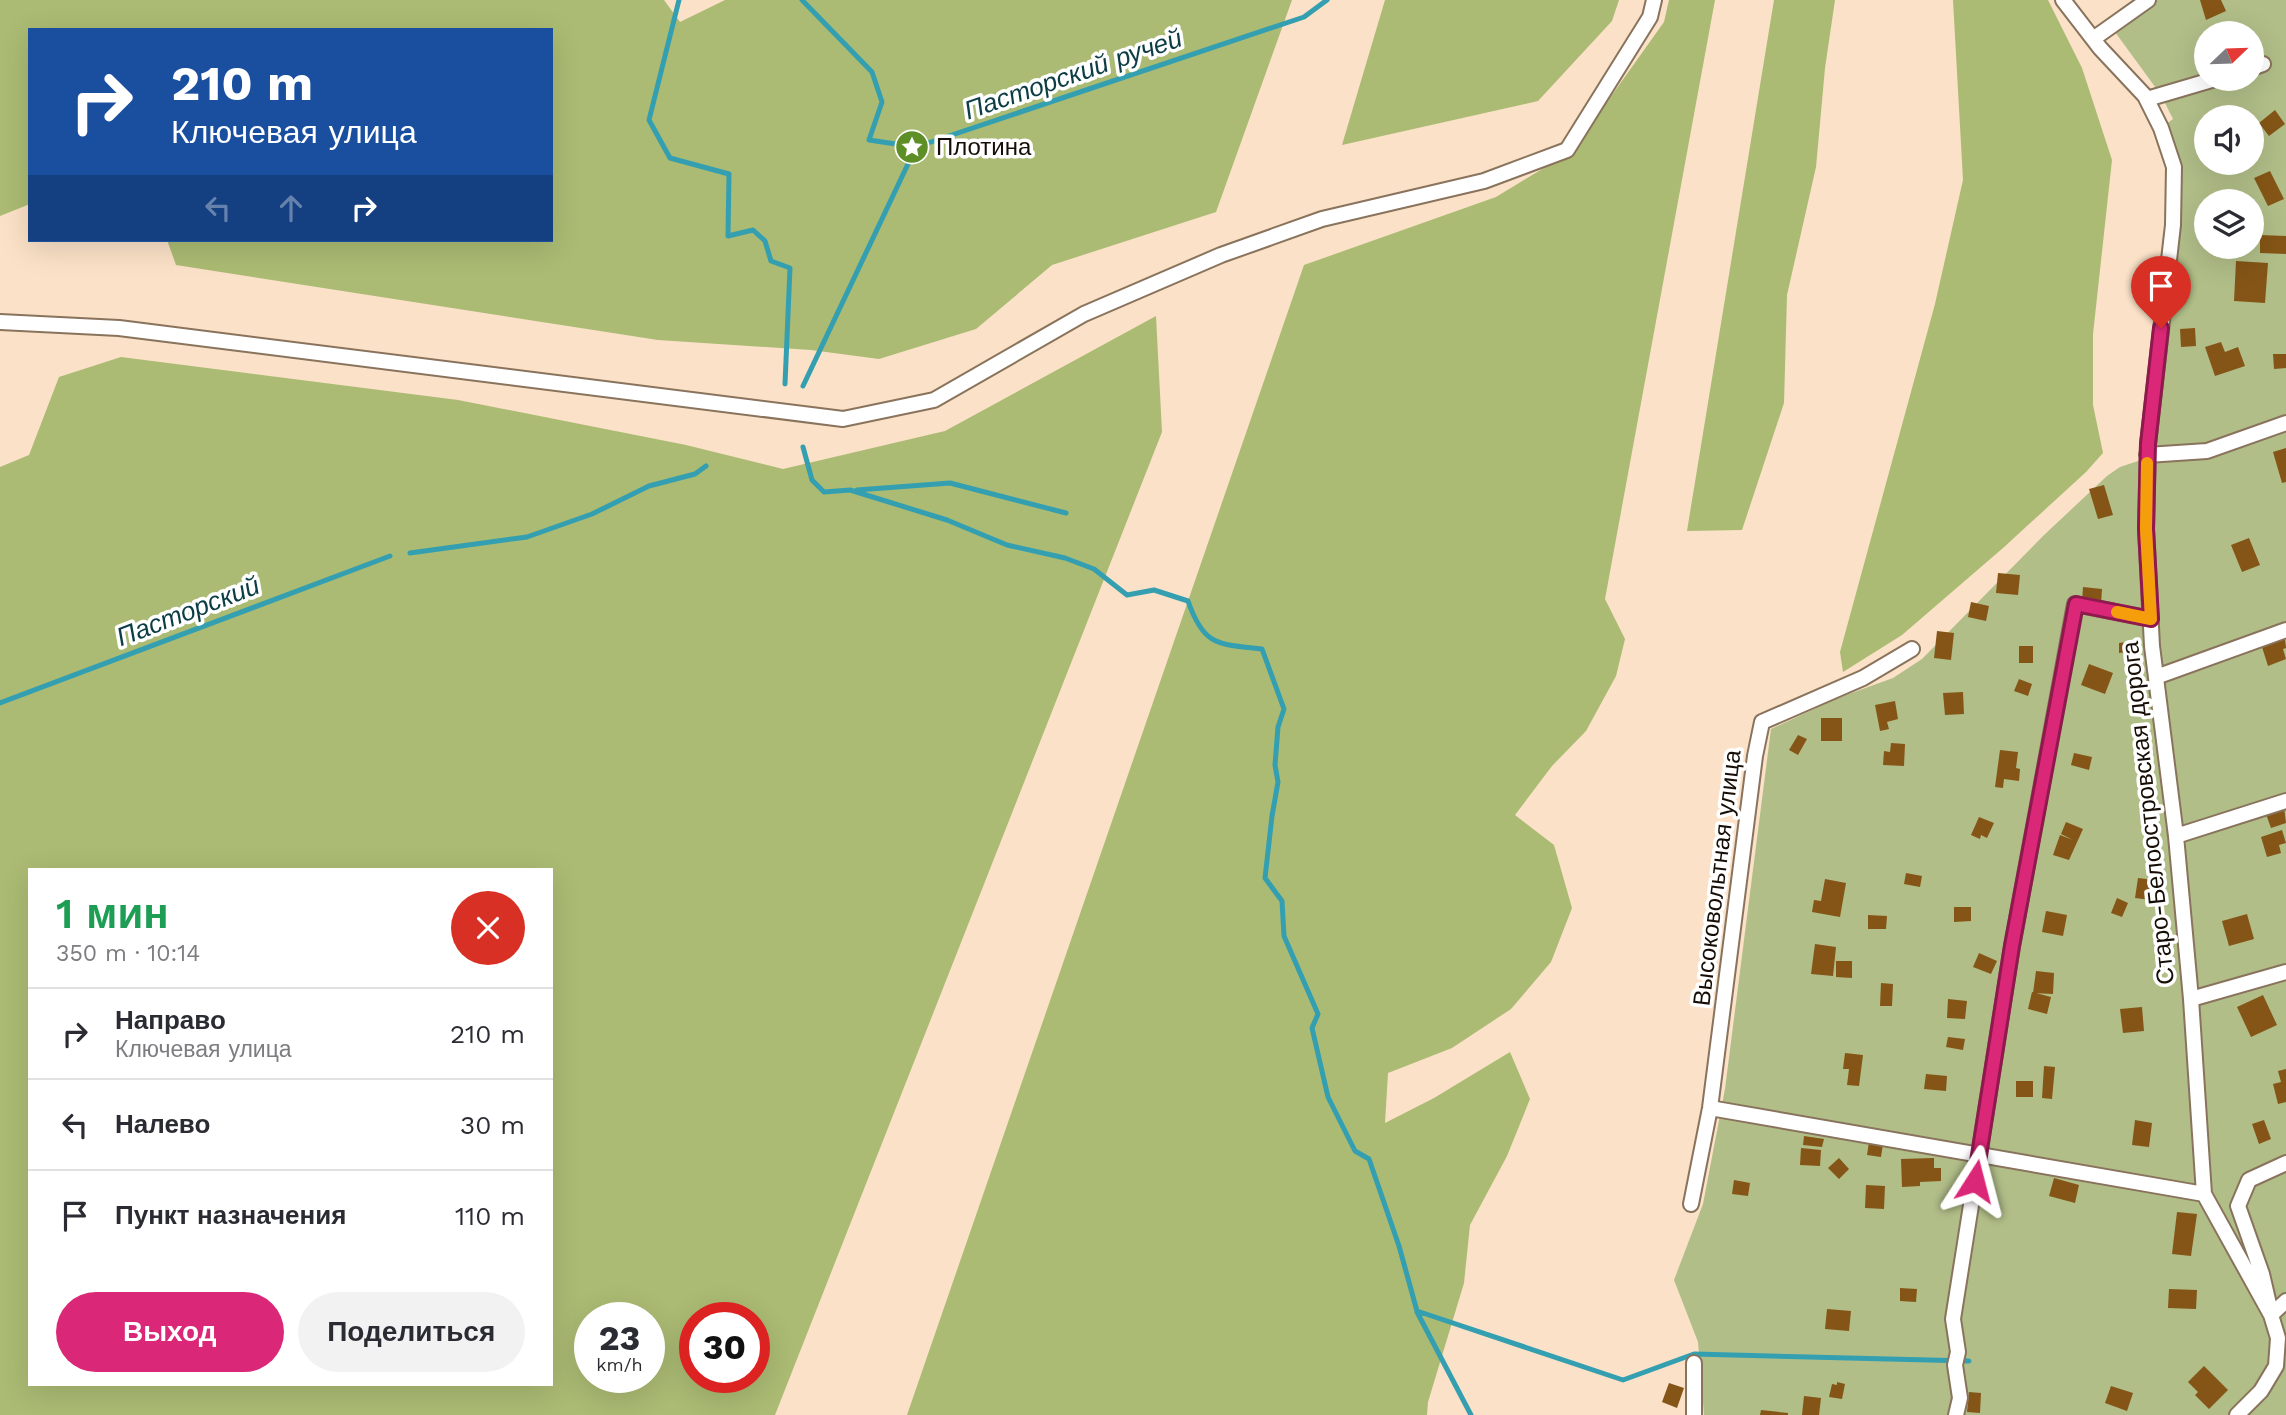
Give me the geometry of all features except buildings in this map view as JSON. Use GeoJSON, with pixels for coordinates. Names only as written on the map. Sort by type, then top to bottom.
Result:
{"type":"FeatureCollection","features":[{"type":"Feature","properties":{"kind":"street"},"geometry":{"type":"LineString","coordinates":[[0,322],[119,328],[843,419],[934,400],[1084,314],[1222,255],[1322,219],[1484,181],[1567,150],[1650,17],[1654,0]]}},
{"type":"Feature","properties":{"kind":"street","name":"Старо-Белоостровская дорога"},"geometry":{"type":"LineString","coordinates":[[2063,0],[2093,39],[2147,99],[2161,128],[2174,167],[2173,225],[2147,454],[2146,529],[2156,677],[2176,836],[2191,999],[2204,1194],[2271,1315],[2278,1338],[2276,1366],[2261,1391],[2236,1415]]}},
{"type":"Feature","properties":{"kind":"street"},"geometry":{"type":"LineString","coordinates":[[2093,39],[2148,0]]}},
{"type":"Feature","properties":{"kind":"street"},"geometry":{"type":"LineString","coordinates":[[2147,99],[2194,85]]}},
{"type":"Feature","properties":{"kind":"street"},"geometry":{"type":"LineString","coordinates":[[2147,454],[2207,452],[2286,423]]}},
{"type":"Feature","properties":{"kind":"street"},"geometry":{"type":"LineString","coordinates":[[1956,1415],[1960,1398],[1953,1319],[2012,946],[2076,604],[2151,619]]}},
{"type":"Feature","properties":{"kind":"street"},"geometry":{"type":"LineString","coordinates":[[2156,677],[2286,630]]}},
{"type":"Feature","properties":{"kind":"street","name":"Высоковольтная улица"},"geometry":{"type":"LineString","coordinates":[[1691,1204],[1710,1108],[1755,756],[1762,722],[1863,678],[1912,649]]}},
{"type":"Feature","properties":{"kind":"street"},"geometry":{"type":"LineString","coordinates":[[2176,836],[2286,801]]}},
{"type":"Feature","properties":{"kind":"street"},"geometry":{"type":"LineString","coordinates":[[2191,999],[2286,972]]}},
{"type":"Feature","properties":{"kind":"street"},"geometry":{"type":"LineString","coordinates":[[1710,1108],[2204,1194]]}},
{"type":"Feature","properties":{"kind":"street"},"geometry":{"type":"LineString","coordinates":[[2271,1315],[2262,1275],[2238,1206],[2249,1180],[2286,1163]]}},
{"type":"Feature","properties":{"kind":"street"},"geometry":{"type":"LineString","coordinates":[[2271,1315],[2286,1301]]}},
{"type":"Feature","properties":{"kind":"street"},"geometry":{"type":"LineString","coordinates":[[1694,1363],[1694,1415]]}},
{"type":"Feature","properties":{"kind":"green space"},"geometry":{"type":"Polygon","coordinates":[[[0,0],[664,0],[680,22],[725,0],[1292,0],[1216,212],[1052,265],[976,329],[879,359],[811,350],[658,340],[176,265],[168,242],[553,242],[553,28],[28,28],[28,205],[0,216],[0,0]]]}},
{"type":"Feature","properties":{"kind":"green space"},"geometry":{"type":"Polygon","coordinates":[[[1385,0],[1619,0],[1612,21],[1538,101],[1342,145],[1385,0]]]}},
{"type":"Feature","properties":{"kind":"green space"},"geometry":{"type":"Polygon","coordinates":[[[1669,0],[1715,0],[1605,599],[1625,639],[1616,676],[1586,731],[1552,766],[1515,815],[1554,845],[1572,908],[1551,962],[1511,1009],[1452,1048],[1388,1073],[1385,1123],[1434,1098],[1510,1052],[1530,1099],[1507,1156],[1470,1225],[1464,1283],[1428,1402],[1427,1415],[907,1415],[1304,265],[1496,197],[1572,151],[1664,22],[1669,0]]]}},
{"type":"Feature","properties":{"kind":"green space"},"geometry":{"type":"Polygon","coordinates":[[[1774,0],[1835,0],[1825,68],[1816,167],[1787,295],[1784,403],[1742,530],[1687,531],[1774,0]]]}},
{"type":"Feature","properties":{"kind":"green space"},"geometry":{"type":"Polygon","coordinates":[[[1953,0],[2048,0],[2082,68],[2112,160],[2093,334],[2093,405],[2103,453],[2003,548],[1902,635],[1843,672],[1840,652],[1935,304],[1963,180],[1953,0]]]}},
{"type":"Feature","properties":{"kind":"green space"},"geometry":{"type":"Polygon","coordinates":[[[2154,0],[2286,0],[2286,1415],[1704,1415],[1698,1342],[1674,1280],[1703,1204],[1725,1089],[1771,729],[1838,698],[1893,678],[1922,659],[2043,536],[2107,476],[2120,467],[2141,460],[2174,167],[2161,128],[2173,119],[2161,95],[2115,32],[2154,0]]]}},
{"type":"Feature","properties":{"kind":"green space"},"geometry":{"type":"Polygon","coordinates":[[[1156,316],[1162,432],[775,1415],[0,1415],[0,467],[29,455],[59,377],[121,357],[458,400],[686,445],[783,469],[945,431],[1156,316]]]}},
{"type":"Feature","properties":{"kind":"waterway"},"geometry":{"type":"LineString","coordinates":[[679,0],[649,120],[670,158],[729,174],[728,236],[753,230],[765,241],[771,261],[790,268],[785,384]]}},
{"type":"Feature","properties":{"kind":"waterway","name":"Пасторский ручей"},"geometry":{"type":"LineString","coordinates":[[802,0],[872,72],[882,102],[869,140],[916,147],[1304,17],[1327,0]]}},
{"type":"Feature","properties":{"kind":"waterway"},"geometry":{"type":"LineString","coordinates":[[803,386],[916,147]]}},
{"type":"Feature","properties":{"kind":"waterway"},"geometry":{"type":"LineString","coordinates":[[803,447],[812,480],[824,492],[850,490],[947,520],[1007,545],[1065,558],[1094,569],[1127,595],[1154,590],[1188,601],[1200,627],[1214,640],[1223,644],[1262,649],[1284,709],[1278,727],[1275,765],[1278,782],[1265,878],[1282,901],[1284,936],[1318,1014],[1312,1028],[1328,1097],[1355,1151],[1369,1159],[1399,1246],[1417,1311],[1623,1380],[1694,1354],[1969,1361]]}},
{"type":"Feature","properties":{"kind":"waterway"},"geometry":{"type":"LineString","coordinates":[[410,553],[527,537],[592,514],[649,486],[695,474],[706,466]]}},
{"type":"Feature","properties":{"kind":"waterway"},"geometry":{"type":"LineString","coordinates":[[857,490],[950,483],[1066,513]]}},
{"type":"Feature","properties":{"kind":"waterway","name":"Пасторский"},"geometry":{"type":"LineString","coordinates":[[0,703],[390,556]]}},
{"type":"Feature","properties":{"kind":"waterway"},"geometry":{"type":"LineString","coordinates":[[1417,1312],[1471,1415]]}},
{"type":"Feature","properties":{"kind":"slow traffic"},"geometry":{"type":"LineString","coordinates":[[2117,612],[2151,619],[2146,529],[2147,463]]}},
{"type":"Feature","properties":{"kind":"place","name":"Плотина"},"geometry":{"type":"Point","coordinates":[912,147]}},
{"type":"Feature","properties":{"kind":"route"},"geometry":{"type":"LineString","coordinates":[[1975,1181],[2012,946],[2076,604],[2151,619],[2146,529],[2148,444],[2161,328]]}}]}
